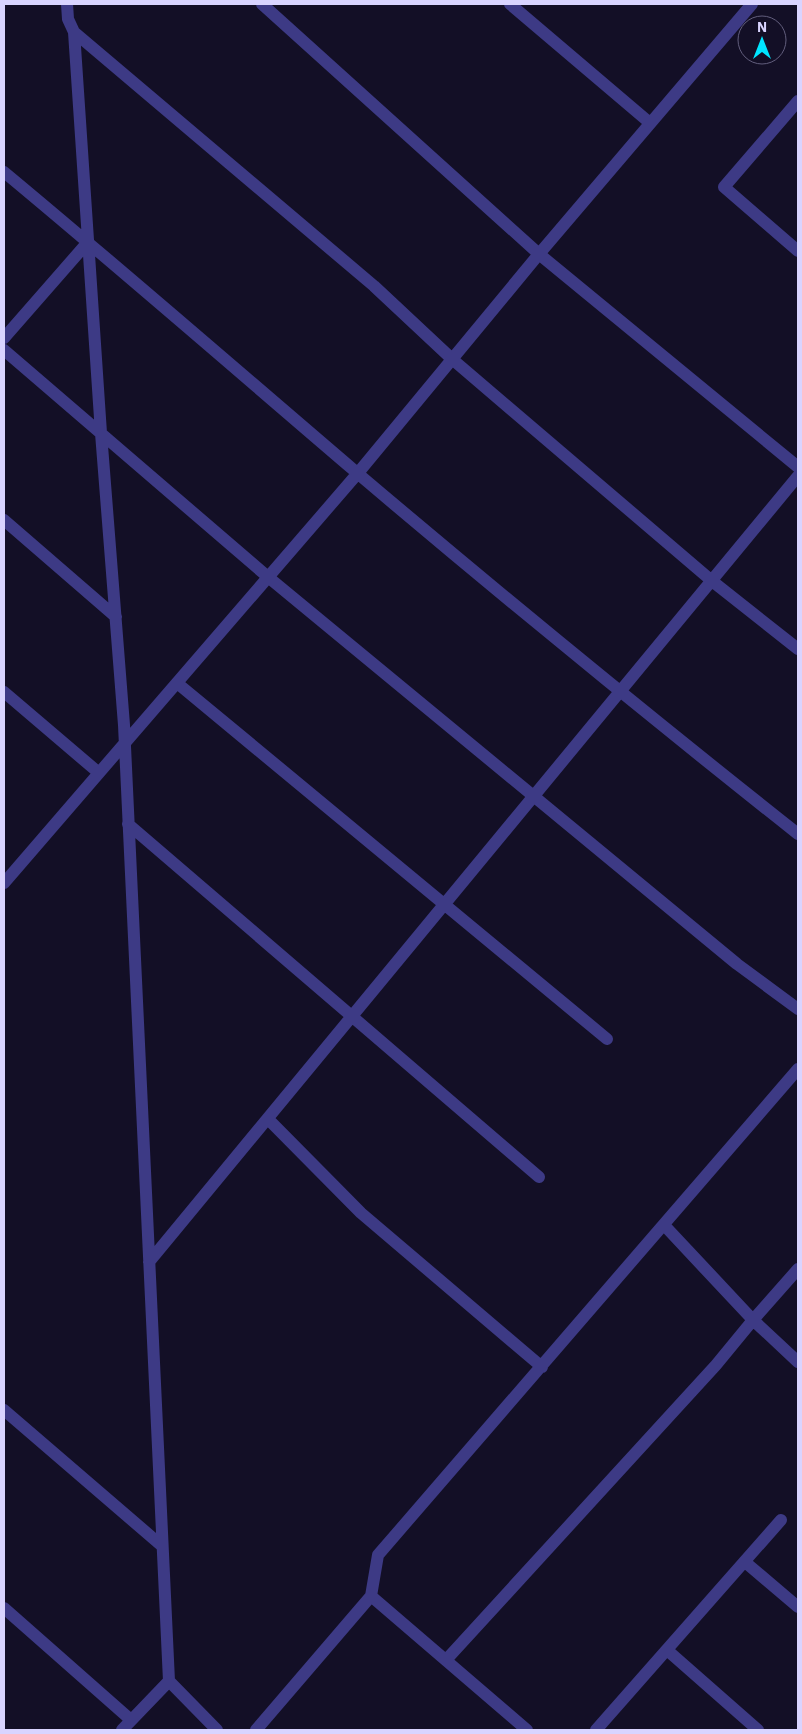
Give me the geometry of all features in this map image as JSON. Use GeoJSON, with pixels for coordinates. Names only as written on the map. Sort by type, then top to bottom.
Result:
{"type":"FeatureCollection","features":[{"type":"Feature","properties":{"kind":"street"},"geometry":{"type":"LineString","coordinates":[[67,4],[68,19],[74,32],[101,432],[125,742],[169,1681],[216,1730]]}},
{"type":"Feature","properties":{"kind":"street"},"geometry":{"type":"LineString","coordinates":[[262,4],[538,254],[798,467]]}},
{"type":"Feature","properties":{"kind":"street"},"geometry":{"type":"LineString","coordinates":[[510,4],[650,123]]}},
{"type":"Feature","properties":{"kind":"street"},"geometry":{"type":"LineString","coordinates":[[6,874],[99,773],[358,473],[538,254],[752,4]]}},
{"type":"Feature","properties":{"kind":"street"},"geometry":{"type":"LineString","coordinates":[[74,32],[374,286],[452,359],[712,581],[798,649]]}},
{"type":"Feature","properties":{"kind":"street"},"geometry":{"type":"LineString","coordinates":[[798,101],[724,186],[798,252]]}},
{"type":"Feature","properties":{"kind":"street"},"geometry":{"type":"LineString","coordinates":[[4,172],[358,473],[621,691],[798,834]]}},
{"type":"Feature","properties":{"kind":"street"},"geometry":{"type":"LineString","coordinates":[[4,338],[88,242]]}},
{"type":"Feature","properties":{"kind":"street"},"geometry":{"type":"LineString","coordinates":[[4,350],[268,577],[737,964],[798,1009]]}},
{"type":"Feature","properties":{"kind":"street"},"geometry":{"type":"LineString","coordinates":[[149,1262],[798,476]]}},
{"type":"Feature","properties":{"kind":"street"},"geometry":{"type":"LineString","coordinates":[[4,520],[116,617]]}},
{"type":"Feature","properties":{"kind":"street"},"geometry":{"type":"LineString","coordinates":[[177,683],[607,1039]]}},
{"type":"Feature","properties":{"kind":"street"},"geometry":{"type":"LineString","coordinates":[[4,692],[99,773]]}},
{"type":"Feature","properties":{"kind":"street"},"geometry":{"type":"LineString","coordinates":[[128,824],[539,1177]]}},
{"type":"Feature","properties":{"kind":"street"},"geometry":{"type":"LineString","coordinates":[[256,1730],[371,1596],[378,1555],[798,1069]]}},
{"type":"Feature","properties":{"kind":"street"},"geometry":{"type":"LineString","coordinates":[[268,1118],[361,1213],[542,1367]]}},
{"type":"Feature","properties":{"kind":"street"},"geometry":{"type":"LineString","coordinates":[[664,1225],[753,1320],[798,1362]]}},
{"type":"Feature","properties":{"kind":"street"},"geometry":{"type":"LineString","coordinates":[[446,1660],[716,1365],[798,1269]]}},
{"type":"Feature","properties":{"kind":"street"},"geometry":{"type":"LineString","coordinates":[[4,1410],[162,1546]]}},
{"type":"Feature","properties":{"kind":"street"},"geometry":{"type":"LineString","coordinates":[[596,1730],[780,1520]]}},
{"type":"Feature","properties":{"kind":"street"},"geometry":{"type":"LineString","coordinates":[[745,1562],[798,1606]]}},
{"type":"Feature","properties":{"kind":"street"},"geometry":{"type":"LineString","coordinates":[[371,1596],[527,1730]]}},
{"type":"Feature","properties":{"kind":"street"},"geometry":{"type":"LineString","coordinates":[[4,1608],[131,1720]]}},
{"type":"Feature","properties":{"kind":"street"},"geometry":{"type":"LineString","coordinates":[[667,1650],[758,1730]]}},
{"type":"Feature","properties":{"kind":"street"},"geometry":{"type":"LineString","coordinates":[[122,1730],[169,1681]]}}]}
